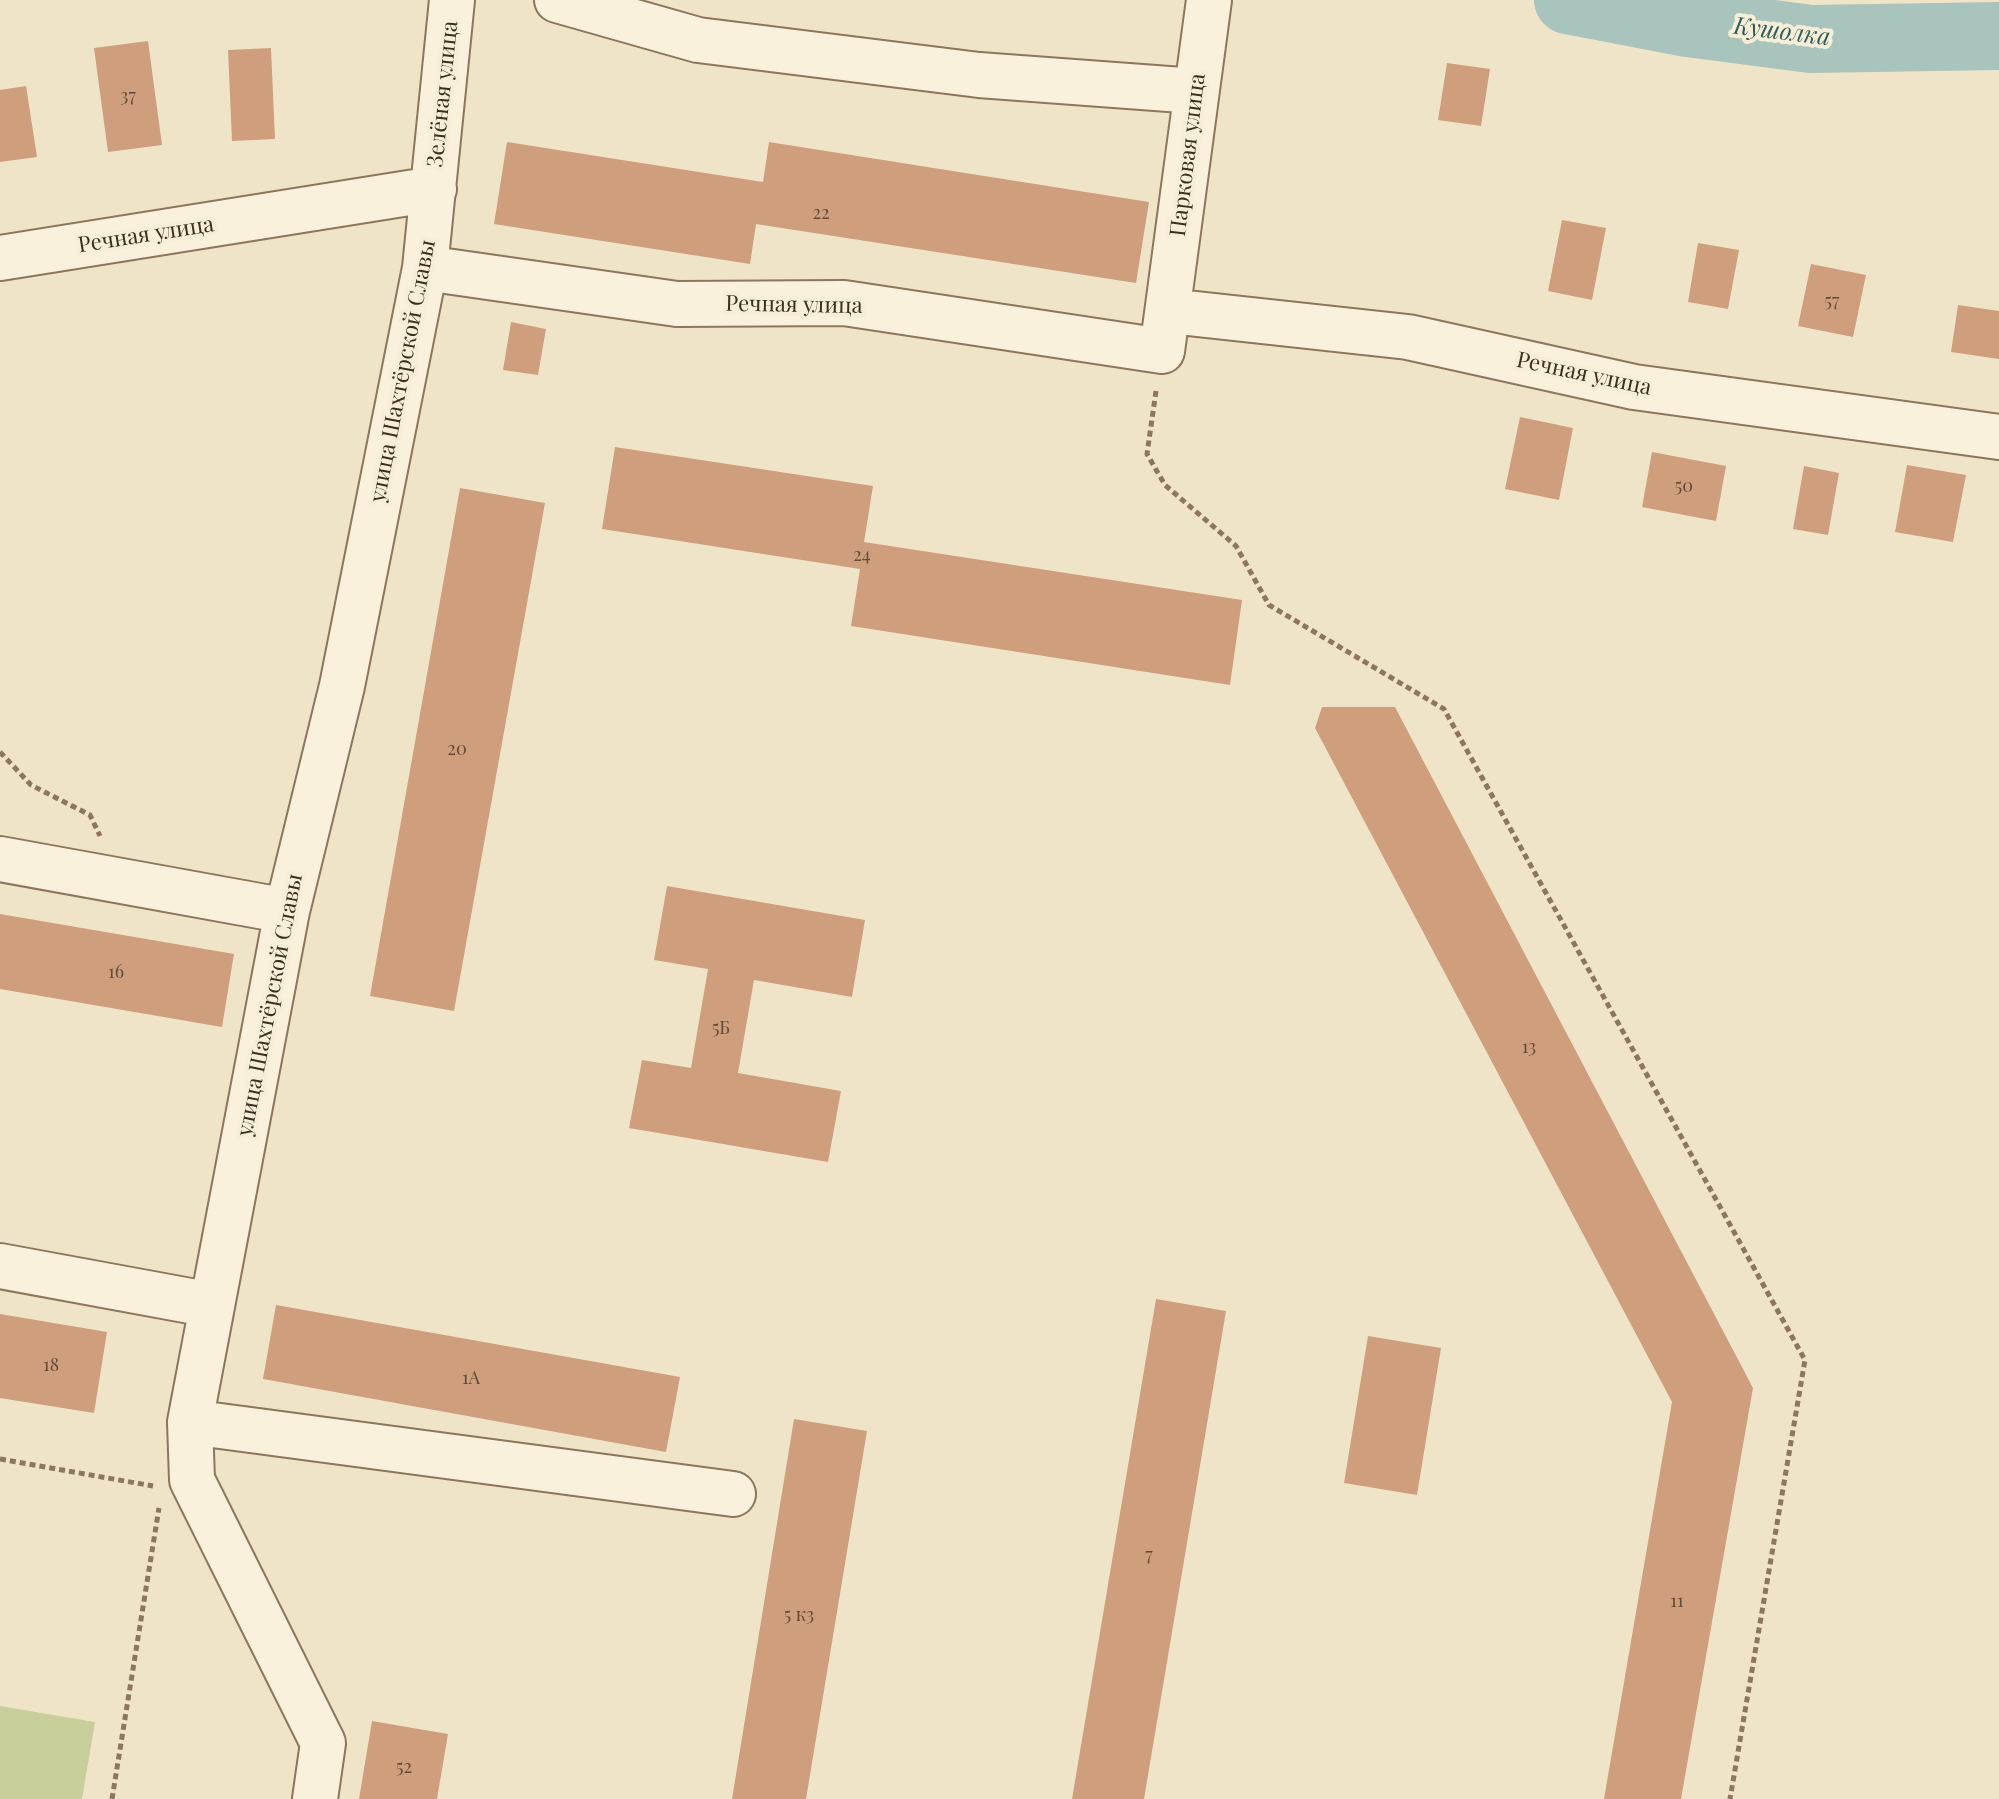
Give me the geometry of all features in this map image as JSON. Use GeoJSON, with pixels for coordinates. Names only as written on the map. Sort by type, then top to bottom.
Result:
{"type":"FeatureCollection","features":[{"type":"Feature","properties":{"kind":"street","name":"Зелёная улица"},"geometry":{"type":"LineString","coordinates":[[434,189],[452,0]]}},
{"type":"Feature","properties":{"kind":"street"},"geometry":{"type":"LineString","coordinates":[[557,0],[698,40],[979,75],[1196,91]]}},
{"type":"Feature","properties":{"kind":"street","name":"Парковая улица"},"geometry":{"type":"LineString","coordinates":[[1166,331],[1209,0]]}},
{"type":"Feature","properties":{"kind":"street","name":"Речная улица"},"geometry":{"type":"LineString","coordinates":[[0,258],[434,189]]}},
{"type":"Feature","properties":{"kind":"street","name":"улица Шахтёрской Славы"},"geometry":{"type":"LineString","coordinates":[[315,1799],[323,1743],[192,1480],[190,1422],[287,911],[342,686],[425,268],[434,189]]}},
{"type":"Feature","properties":{"kind":"street","name":"Речная улица"},"geometry":{"type":"LineString","coordinates":[[425,268],[677,304],[844,303],[1166,331],[1408,337],[1634,387],[1999,437]]}},
{"type":"Feature","properties":{"kind":"street"},"geometry":{"type":"LineString","coordinates":[[0,859],[287,911]]}},
{"type":"Feature","properties":{"kind":"street"},"geometry":{"type":"LineString","coordinates":[[0,1266],[212,1305]]}},
{"type":"Feature","properties":{"kind":"street"},"geometry":{"type":"LineString","coordinates":[[190,1422],[733,1494]]}},
{"type":"Feature","properties":{"kind":"path"},"geometry":{"type":"LineString","coordinates":[[1166,331],[1147,454],[1165,485],[1236,546],[1269,605],[1444,709],[1805,1360],[1730,1799]]}},
{"type":"Feature","properties":{"kind":"path"},"geometry":{"type":"LineString","coordinates":[[0,752],[31,785],[90,815],[123,880]]}},
{"type":"Feature","properties":{"kind":"path"},"geometry":{"type":"LineString","coordinates":[[0,1459],[163,1487]]}},
{"type":"Feature","properties":{"kind":"path"},"geometry":{"type":"LineString","coordinates":[[112,1799],[160,1503]]}},
{"type":"Feature","properties":{"kind":"green space"},"geometry":{"type":"Polygon","coordinates":[[[0,1706],[95,1722],[82,1799],[0,1799],[0,1706]]]}},
{"type":"Feature","properties":{"kind":"building"},"geometry":{"type":"Polygon","coordinates":[[[148,41],[162,145],[108,152],[94,48],[148,41]]]}},
{"type":"Feature","properties":{"kind":"building"},"geometry":{"type":"Polygon","coordinates":[[[271,48],[275,139],[232,141],[228,50],[271,48]]]}},
{"type":"Feature","properties":{"kind":"building"},"geometry":{"type":"Polygon","coordinates":[[[1447,63],[1490,69],[1481,126],[1438,120],[1447,63]]]}},
{"type":"Feature","properties":{"kind":"building"},"geometry":{"type":"Polygon","coordinates":[[[26,86],[37,157],[0,162],[0,90],[26,86]]]}},
{"type":"Feature","properties":{"kind":"building"},"geometry":{"type":"Polygon","coordinates":[[[507,142],[763,182],[769,142],[1149,202],[1136,283],[756,224],[750,264],[494,224],[507,142]]]}},
{"type":"Feature","properties":{"kind":"building"},"geometry":{"type":"Polygon","coordinates":[[[1562,220],[1606,228],[1592,300],[1548,291],[1562,220]]]}},
{"type":"Feature","properties":{"kind":"building"},"geometry":{"type":"Polygon","coordinates":[[[1698,243],[1739,250],[1728,309],[1688,302],[1698,243]]]}},
{"type":"Feature","properties":{"kind":"building"},"geometry":{"type":"Polygon","coordinates":[[[1811,264],[1866,275],[1853,337],[1798,326],[1811,264]]]}},
{"type":"Feature","properties":{"kind":"building"},"geometry":{"type":"Polygon","coordinates":[[[1958,305],[1999,311],[1999,359],[1951,352],[1958,305]]]}},
{"type":"Feature","properties":{"kind":"building"},"geometry":{"type":"Polygon","coordinates":[[[511,322],[546,329],[538,375],[503,370],[511,322]]]}},
{"type":"Feature","properties":{"kind":"building"},"geometry":{"type":"Polygon","coordinates":[[[1520,417],[1573,428],[1559,500],[1505,489],[1520,417]]]}},
{"type":"Feature","properties":{"kind":"building"},"geometry":{"type":"Polygon","coordinates":[[[615,447],[873,486],[864,542],[1242,600],[1230,685],[851,626],[860,569],[602,529],[615,447]]]}},
{"type":"Feature","properties":{"kind":"building"},"geometry":{"type":"Polygon","coordinates":[[[1652,452],[1726,466],[1716,521],[1642,507],[1652,452]]]}},
{"type":"Feature","properties":{"kind":"building"},"geometry":{"type":"Polygon","coordinates":[[[1907,465],[1966,475],[1953,542],[1895,532],[1907,465]]]}},
{"type":"Feature","properties":{"kind":"building"},"geometry":{"type":"Polygon","coordinates":[[[1804,466],[1839,473],[1828,535],[1793,529],[1804,466]]]}},
{"type":"Feature","properties":{"kind":"building"},"geometry":{"type":"Polygon","coordinates":[[[460,488],[545,503],[454,1011],[370,996],[460,488]]]}},
{"type":"Feature","properties":{"kind":"building"},"geometry":{"type":"Polygon","coordinates":[[[1322,707],[1395,707],[1753,1388],[1681,1799],[1604,1799],[1672,1402],[1315,728],[1322,707]]]}},
{"type":"Feature","properties":{"kind":"building"},"geometry":{"type":"Polygon","coordinates":[[[667,886],[865,920],[852,997],[754,980],[738,1073],[841,1091],[828,1162],[629,1128],[642,1060],[691,1068],[708,969],[654,960],[667,886]]]}},
{"type":"Feature","properties":{"kind":"building"},"geometry":{"type":"Polygon","coordinates":[[[0,914],[234,954],[222,1027],[0,989],[0,914]]]}},
{"type":"Feature","properties":{"kind":"building"},"geometry":{"type":"Polygon","coordinates":[[[1156,1299],[1226,1311],[1144,1799],[1072,1799],[1156,1299]]]}},
{"type":"Feature","properties":{"kind":"building"},"geometry":{"type":"Polygon","coordinates":[[[276,1305],[680,1377],[666,1452],[263,1379],[276,1305]]]}},
{"type":"Feature","properties":{"kind":"building"},"geometry":{"type":"Polygon","coordinates":[[[0,1314],[107,1332],[94,1413],[0,1398],[0,1314]]]}},
{"type":"Feature","properties":{"kind":"building"},"geometry":{"type":"Polygon","coordinates":[[[1368,1336],[1441,1348],[1417,1495],[1344,1483],[1368,1336]]]}},
{"type":"Feature","properties":{"kind":"building"},"geometry":{"type":"Polygon","coordinates":[[[794,1419],[867,1431],[806,1799],[732,1799],[794,1419]]]}},
{"type":"Feature","properties":{"kind":"building"},"geometry":{"type":"Polygon","coordinates":[[[372,1721],[448,1734],[437,1799],[359,1799],[372,1721]]]}},
{"type":"Feature","properties":{"kind":"waterway","name":"Кушолка"},"geometry":{"type":"LineString","coordinates":[[1568,0],[1688,23],[1811,39],[1999,36]]}}]}
